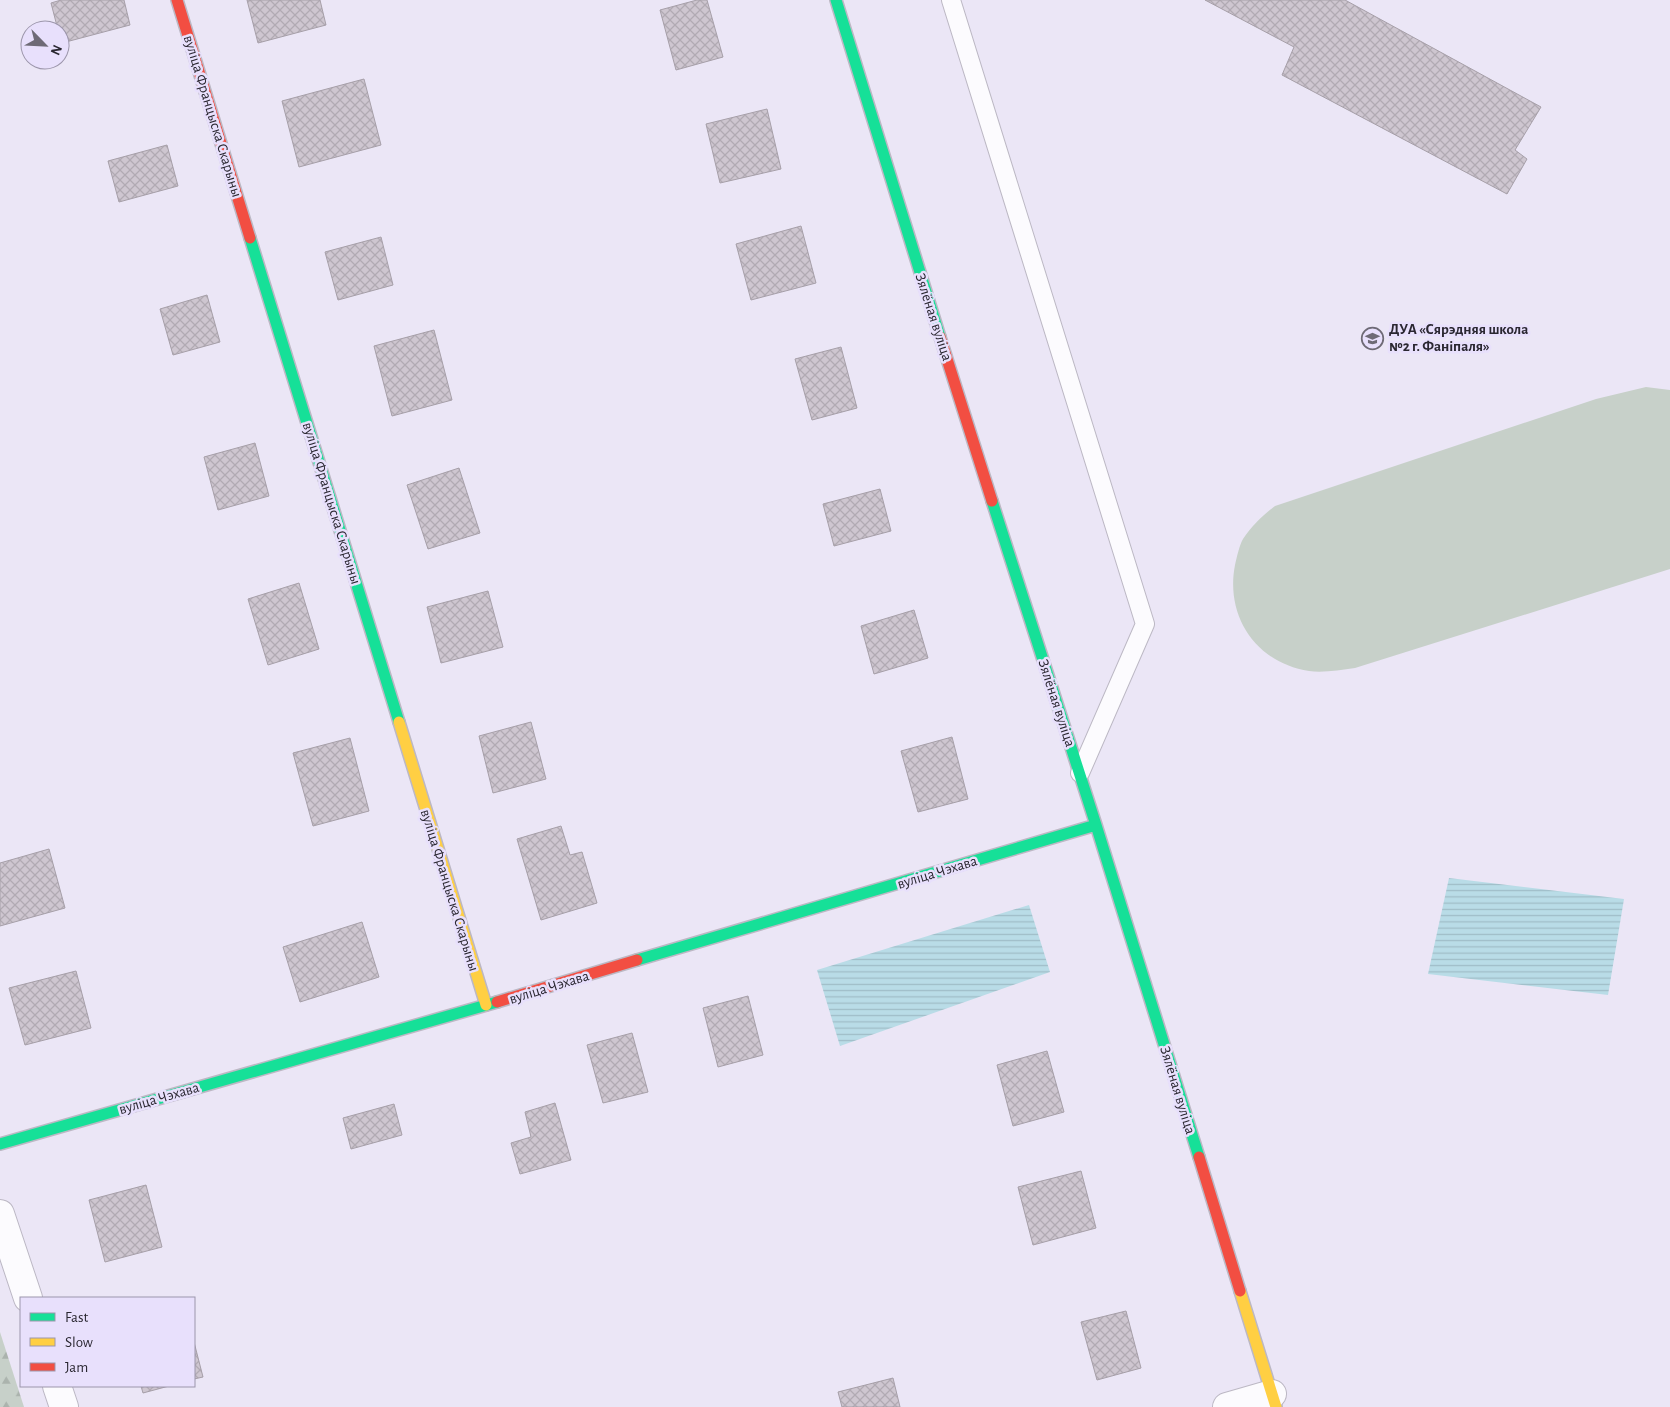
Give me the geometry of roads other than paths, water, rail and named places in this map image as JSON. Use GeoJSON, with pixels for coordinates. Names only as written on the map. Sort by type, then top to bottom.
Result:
{"type":"FeatureCollection","features":[{"type":"Feature","properties":{"kind":"street","name":"вуліца Францыска Скарыны"},"geometry":{"type":"LineString","coordinates":[[177,0],[486,1005]]}},
{"type":"Feature","properties":{"kind":"street","name":"Зялёная вуліца"},"geometry":{"type":"LineString","coordinates":[[836,0],[911,247],[1080,773],[1274,1400]]}},
{"type":"Feature","properties":{"kind":"street","name":"вуліца Чэхава"},"geometry":{"type":"LineString","coordinates":[[0,1144],[486,1005],[1096,825]]}},
{"type":"Feature","properties":{"kind":"street"},"geometry":{"type":"LineString","coordinates":[[0,1214],[28,1297]]}},
{"type":"Feature","properties":{"kind":"street"},"geometry":{"type":"LineString","coordinates":[[57,1387],[64,1407]]}},
{"type":"Feature","properties":{"kind":"street"},"geometry":{"type":"LineString","coordinates":[[1227,1407],[1274,1400]]}},
{"type":"Feature","properties":{"kind":"lane"},"geometry":{"type":"LineString","coordinates":[[951,0],[1145,624],[1080,773]]}},
{"type":"Feature","properties":{"kind":"water"},"geometry":{"type":"Polygon","coordinates":[[[1449,878],[1624,899],[1608,995],[1428,974],[1449,878]]]}},
{"type":"Feature","properties":{"kind":"water"},"geometry":{"type":"Polygon","coordinates":[[[1029,905],[1050,972],[840,1046],[817,970],[1029,905]]]}},
{"type":"Feature","properties":{"kind":"place","name":"ДУА «Сярэдняя школа №2 г. Фаніпаля»"},"geometry":{"type":"Point","coordinates":[1373,338]}}]}
